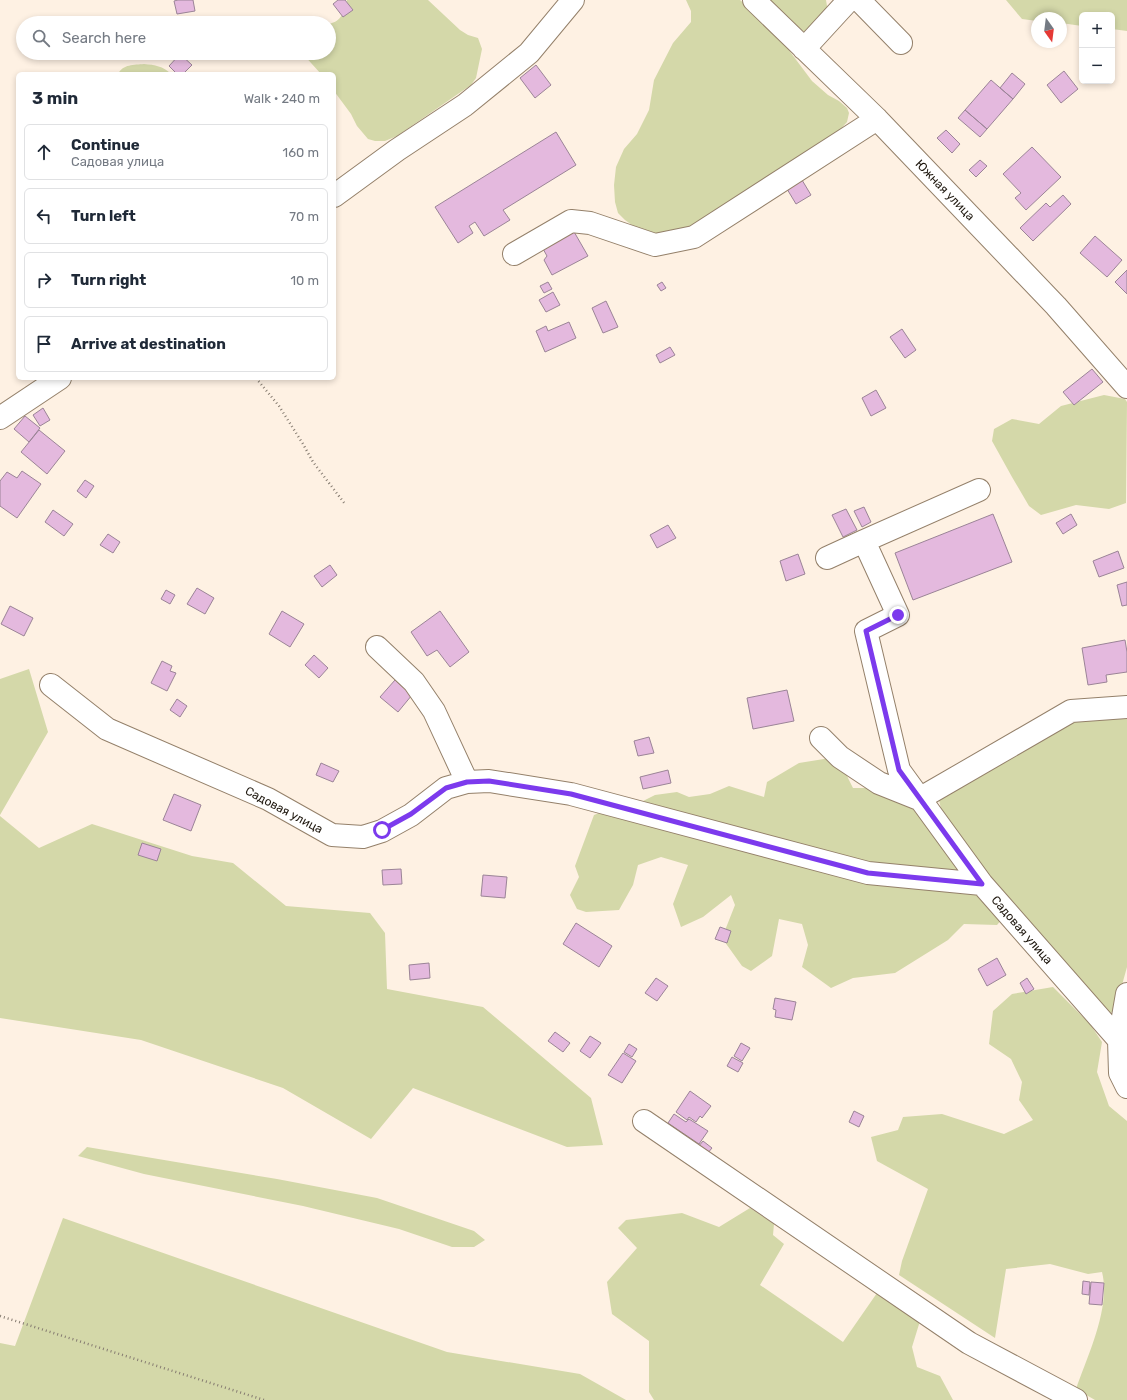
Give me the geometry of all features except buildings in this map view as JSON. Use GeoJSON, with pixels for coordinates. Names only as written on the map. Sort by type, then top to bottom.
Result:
{"type":"FeatureCollection","features":[{"type":"Feature","properties":{"kind":"street"},"geometry":{"type":"LineString","coordinates":[[336,195],[397,150],[465,105],[529,53],[573,0]]}},
{"type":"Feature","properties":{"kind":"street","name":"Южная улица"},"geometry":{"type":"LineString","coordinates":[[754,0],[877,120],[1056,306],[1127,388]]}},
{"type":"Feature","properties":{"kind":"street"},"geometry":{"type":"LineString","coordinates":[[804,49],[849,0]]}},
{"type":"Feature","properties":{"kind":"street"},"geometry":{"type":"LineString","coordinates":[[859,0],[901,42]]}},
{"type":"Feature","properties":{"kind":"street"},"geometry":{"type":"LineString","coordinates":[[514,254],[571,221],[590,223],[655,245],[694,237],[877,120]]}},
{"type":"Feature","properties":{"kind":"street"},"geometry":{"type":"LineString","coordinates":[[0,418],[57,380]]}},
{"type":"Feature","properties":{"kind":"street"},"geometry":{"type":"LineString","coordinates":[[827,558],[979,490]]}},
{"type":"Feature","properties":{"kind":"street"},"geometry":{"type":"LineString","coordinates":[[864,541],[898,615],[866,631],[899,770],[982,884]]}},
{"type":"Feature","properties":{"kind":"street"},"geometry":{"type":"LineString","coordinates":[[377,647],[414,682],[434,711],[467,782]]}},
{"type":"Feature","properties":{"kind":"street","name":"Садовая улица"},"geometry":{"type":"LineString","coordinates":[[51,685],[106,729],[268,799],[332,835],[363,837],[382,830],[411,814],[446,788],[467,782],[489,781],[571,794],[868,873],[982,884],[1119,1040]]}},
{"type":"Feature","properties":{"kind":"street"},"geometry":{"type":"LineString","coordinates":[[919,799],[1071,711],[1127,707]]}},
{"type":"Feature","properties":{"kind":"street"},"geometry":{"type":"LineString","coordinates":[[821,738],[840,757],[879,783],[919,799]]}},
{"type":"Feature","properties":{"kind":"street"},"geometry":{"type":"LineString","coordinates":[[1127,994],[1119,1040],[1120,1073],[1127,1087]]}},
{"type":"Feature","properties":{"kind":"street"},"geometry":{"type":"LineString","coordinates":[[644,1121],[970,1343],[1076,1400]]}},
{"type":"Feature","properties":{"kind":"path"},"geometry":{"type":"LineString","coordinates":[[258,380],[279,406],[303,444],[312,462],[345,504]]}},
{"type":"Feature","properties":{"kind":"path"},"geometry":{"type":"LineString","coordinates":[[0,1316],[264,1400]]}},
{"type":"Feature","properties":{"kind":"green space"},"geometry":{"type":"Polygon","coordinates":[[[347,0],[428,0],[460,30],[468,35],[478,38],[482,49],[476,78],[471,85],[397,136],[385,141],[368,139],[357,126],[351,114],[336,94],[336,72],[319,72],[308,60],[336,60],[336,22],[343,12],[347,0]]]}},
{"type":"Feature","properties":{"kind":"green space"},"geometry":{"type":"Polygon","coordinates":[[[686,0],[740,0],[752,10],[782,41],[812,81],[828,95],[839,101],[847,108],[849,113],[847,122],[838,132],[707,223],[661,236],[636,228],[618,213],[615,202],[614,185],[616,167],[624,149],[637,134],[649,110],[654,80],[673,43],[691,22],[691,11],[686,0]]]}},
{"type":"Feature","properties":{"kind":"green space"},"geometry":{"type":"Polygon","coordinates":[[[767,0],[826,0],[827,15],[811,28],[806,31],[801,31],[780,14],[767,0]]]}},
{"type":"Feature","properties":{"kind":"green space"},"geometry":{"type":"Polygon","coordinates":[[[1006,0],[1127,0],[1127,31],[1115,29],[1115,12],[1079,12],[1079,26],[1067,24],[1067,12],[1031,12],[1031,20],[1022,19],[1006,0]]]}},
{"type":"Feature","properties":{"kind":"green space"},"geometry":{"type":"Polygon","coordinates":[[[144,64],[159,66],[169,72],[119,72],[123,68],[144,64]]]}},
{"type":"Feature","properties":{"kind":"green space"},"geometry":{"type":"Polygon","coordinates":[[[1104,395],[1125,399],[1127,402],[1126,503],[1109,509],[1076,505],[1041,515],[1029,506],[992,441],[994,429],[1012,419],[1039,424],[1061,406],[1104,395]]]}},
{"type":"Feature","properties":{"kind":"green space"},"geometry":{"type":"Polygon","coordinates":[[[29,669],[48,732],[0,815],[0,679],[29,669]]]}},
{"type":"Feature","properties":{"kind":"green space"},"geometry":{"type":"Polygon","coordinates":[[[1127,716],[1127,967],[1115,1010],[1108,1015],[992,883],[942,813],[939,800],[1077,718],[1127,716]]]}},
{"type":"Feature","properties":{"kind":"green space"},"geometry":{"type":"Polygon","coordinates":[[[830,758],[845,770],[853,788],[874,788],[916,808],[958,867],[958,872],[870,866],[686,817],[643,801],[655,795],[677,792],[689,797],[710,794],[729,786],[764,797],[767,782],[799,763],[830,758]]]}},
{"type":"Feature","properties":{"kind":"green space"},"geometry":{"type":"Polygon","coordinates":[[[607,810],[977,891],[1003,918],[997,925],[964,924],[948,940],[895,973],[853,978],[831,988],[802,967],[808,945],[802,924],[779,919],[772,956],[751,971],[742,966],[722,938],[735,905],[731,895],[703,917],[681,927],[673,904],[688,865],[661,857],[638,865],[633,885],[619,910],[586,912],[577,909],[570,895],[579,877],[575,866],[594,815],[607,810]]]}},
{"type":"Feature","properties":{"kind":"green space"},"geometry":{"type":"Polygon","coordinates":[[[0,816],[39,848],[92,824],[192,856],[233,863],[286,906],[370,913],[385,933],[387,989],[483,1007],[591,1098],[603,1145],[567,1147],[413,1088],[371,1139],[283,1088],[141,1040],[0,1018],[0,816]]]}},
{"type":"Feature","properties":{"kind":"green space"},"geometry":{"type":"Polygon","coordinates":[[[1053,987],[1090,1024],[1102,1042],[1097,1072],[1109,1106],[1127,1121],[1127,1400],[1095,1400],[1076,1389],[1092,1346],[1101,1315],[1104,1286],[1102,1272],[1088,1274],[1050,1264],[1006,1269],[995,1338],[899,1275],[902,1261],[928,1189],[877,1161],[871,1137],[898,1130],[903,1117],[942,1114],[1004,1134],[1033,1120],[1019,1100],[1022,1082],[1011,1059],[989,1044],[993,1011],[1012,994],[1053,987]]]}},
{"type":"Feature","properties":{"kind":"green space"},"geometry":{"type":"Polygon","coordinates":[[[87,1147],[277,1179],[377,1198],[474,1231],[485,1240],[474,1247],[452,1247],[399,1229],[303,1206],[144,1174],[78,1156],[87,1147]]]}},
{"type":"Feature","properties":{"kind":"green space"},"geometry":{"type":"Polygon","coordinates":[[[750,1208],[774,1224],[773,1235],[784,1244],[760,1285],[843,1342],[877,1293],[920,1321],[912,1347],[917,1367],[940,1376],[953,1400],[654,1400],[649,1392],[649,1341],[612,1314],[607,1282],[637,1248],[618,1228],[626,1220],[682,1213],[719,1227],[750,1208]]]}},
{"type":"Feature","properties":{"kind":"green space"},"geometry":{"type":"Polygon","coordinates":[[[63,1218],[447,1352],[580,1374],[626,1400],[0,1400],[0,1343],[15,1346],[63,1218]]]}},
{"type":"Feature","properties":{"kind":"route"},"geometry":{"type":"LineString","coordinates":[[382,830],[411,814],[446,788],[467,782],[489,781],[571,794],[868,873],[982,884],[899,770],[894,754],[866,631],[898,615]]}}]}
